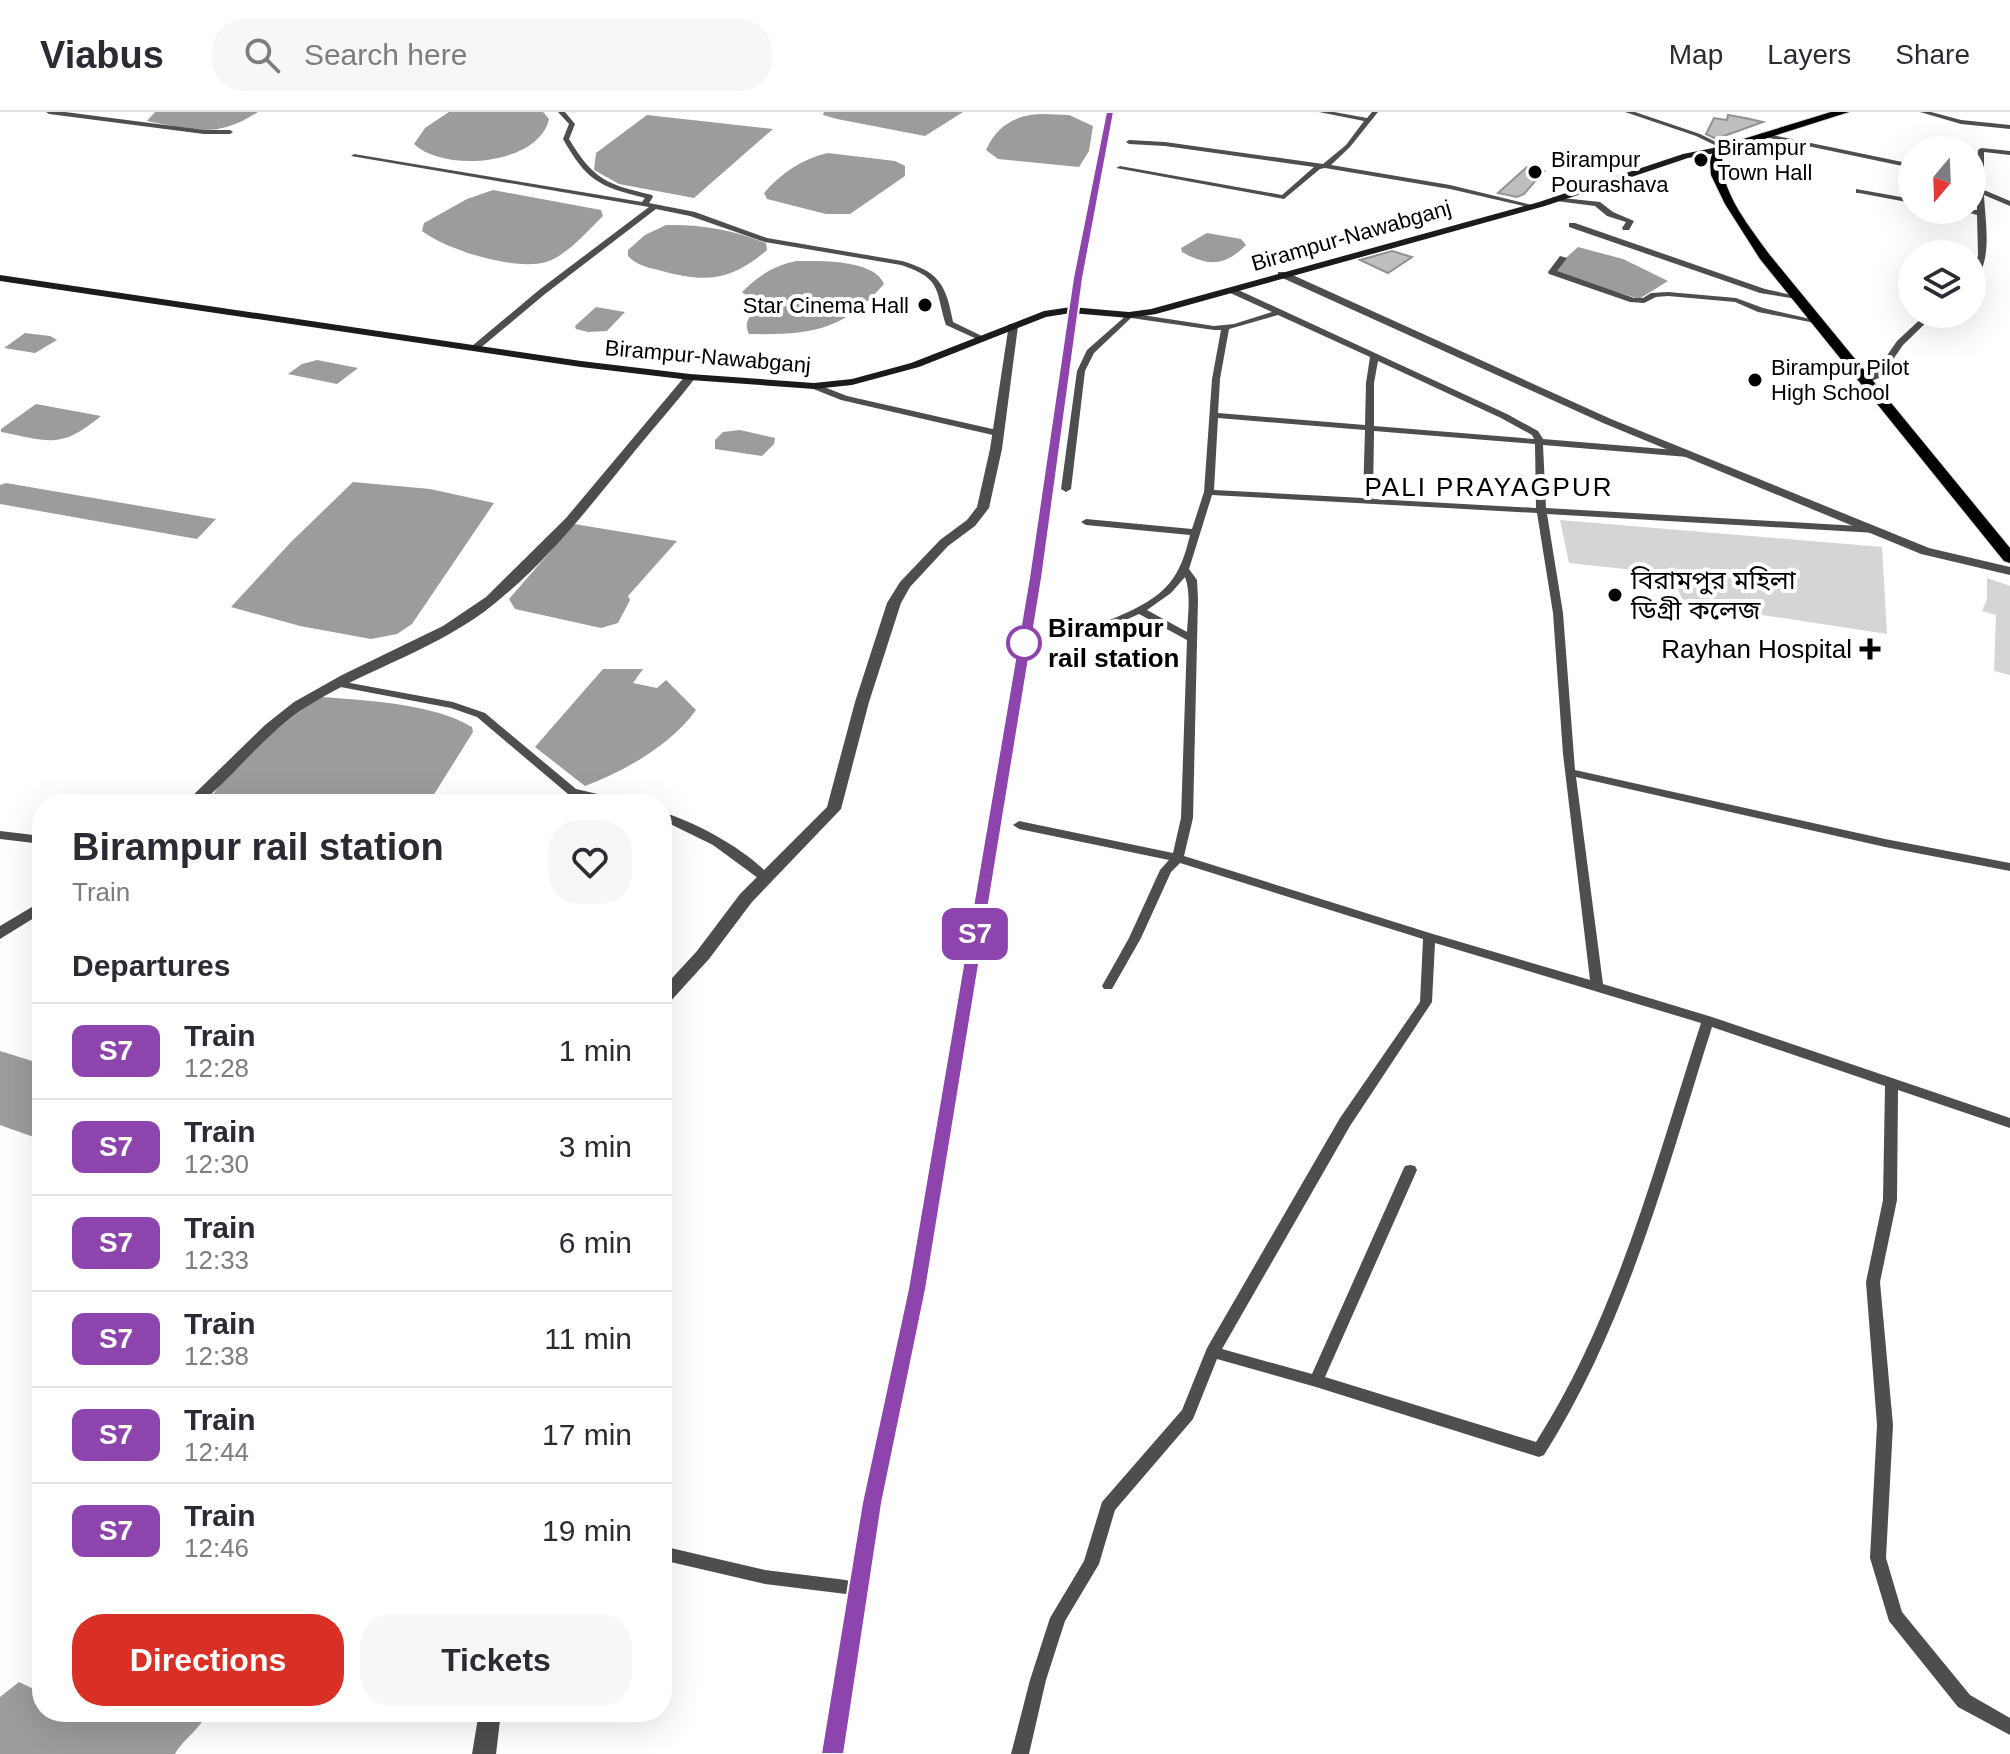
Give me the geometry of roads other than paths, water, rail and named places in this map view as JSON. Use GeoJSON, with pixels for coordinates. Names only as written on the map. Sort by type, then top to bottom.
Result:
{"type":"FeatureCollection","features":[{"type":"Feature","properties":{"kind":"main road"},"geometry":{"type":"LineString","coordinates":[[1843,112],[1722,149],[1716,170],[1733,207],[1815,321],[1930,466],[2010,558]]}},
{"type":"Feature","properties":{"kind":"main road","name":"Birampur-Nawabganj"},"geometry":{"type":"LineString","coordinates":[[0,278],[690,377],[814,386],[876,376],[1058,311],[1129,315],[1152,312],[1556,199],[1686,156],[1722,149]]}},
{"type":"Feature","properties":{"kind":"street"},"geometry":{"type":"LineString","coordinates":[[49,112],[204,132],[230,132]]}},
{"type":"Feature","properties":{"kind":"street"},"geometry":{"type":"LineString","coordinates":[[561,112],[572,124],[566,139],[583,170],[602,185],[649,197],[644,204]]}},
{"type":"Feature","properties":{"kind":"street"},"geometry":{"type":"LineString","coordinates":[[1322,112],[1368,120]]}},
{"type":"Feature","properties":{"kind":"street"},"geometry":{"type":"LineString","coordinates":[[1120,168],[1284,197],[1348,146],[1375,112]]}},
{"type":"Feature","properties":{"kind":"street"},"geometry":{"type":"LineString","coordinates":[[1628,112],[1698,135],[1722,149]]}},
{"type":"Feature","properties":{"kind":"street"},"geometry":{"type":"LineString","coordinates":[[1923,112],[1961,122],[2010,127]]}},
{"type":"Feature","properties":{"kind":"street"},"geometry":{"type":"LineString","coordinates":[[1762,135],[1898,163]]}},
{"type":"Feature","properties":{"kind":"street"},"geometry":{"type":"LineString","coordinates":[[1129,142],[1325,166],[1450,187],[1532,206]]}},
{"type":"Feature","properties":{"kind":"street"},"geometry":{"type":"LineString","coordinates":[[1986,151],[2010,153]]}},
{"type":"Feature","properties":{"kind":"street"},"geometry":{"type":"LineString","coordinates":[[354,156],[655,206],[692,214],[765,240],[922,269],[945,292],[949,323],[982,338]]}},
{"type":"Feature","properties":{"kind":"street"},"geometry":{"type":"LineString","coordinates":[[1859,191],[1898,198]]}},
{"type":"Feature","properties":{"kind":"street"},"geometry":{"type":"LineString","coordinates":[[1986,191],[2010,194]]}},
{"type":"Feature","properties":{"kind":"street"},"geometry":{"type":"LineString","coordinates":[[1986,193],[2010,204]]}},
{"type":"Feature","properties":{"kind":"street"},"geometry":{"type":"LineString","coordinates":[[1556,199],[1597,204],[1610,214],[1630,221],[1626,228]]}},
{"type":"Feature","properties":{"kind":"street"},"geometry":{"type":"LineString","coordinates":[[475,348],[542,292],[655,206]]}},
{"type":"Feature","properties":{"kind":"street"},"geometry":{"type":"LineString","coordinates":[[1572,225],[1763,291],[1797,297]]}},
{"type":"Feature","properties":{"kind":"street"},"geometry":{"type":"LineString","coordinates":[[1563,258],[1552,272],[1633,300],[1668,294],[1736,300],[1761,310],[1815,321]]}},
{"type":"Feature","properties":{"kind":"street"},"geometry":{"type":"LineString","coordinates":[[1282,274],[1451,352],[1925,551],[2010,571]]}},
{"type":"Feature","properties":{"kind":"street"},"geometry":{"type":"LineString","coordinates":[[1231,290],[1504,416],[1535,433],[1539,440],[1541,511],[1558,613],[1570,772],[1597,985]]}},
{"type":"Feature","properties":{"kind":"street"},"geometry":{"type":"LineString","coordinates":[[1066,489],[1081,371],[1090,352],[1129,315],[1225,328],[1279,312]]}},
{"type":"Feature","properties":{"kind":"street"},"geometry":{"type":"LineString","coordinates":[[672,989],[703,955],[746,898],[834,809],[862,702],[894,603],[905,585],[944,543],[971,523],[983,508],[1013,326]]}},
{"type":"Feature","properties":{"kind":"street"},"geometry":{"type":"LineString","coordinates":[[1097,629],[1141,611],[1177,580],[1184,569],[1193,532],[1209,492],[1213,415],[1225,328]]}},
{"type":"Feature","properties":{"kind":"street"},"geometry":{"type":"LineString","coordinates":[[1864,381],[1878,375],[1900,343],[1916,328]]}},
{"type":"Feature","properties":{"kind":"street"},"geometry":{"type":"LineString","coordinates":[[1368,502],[1370,383],[1374,357]]}},
{"type":"Feature","properties":{"kind":"street"},"geometry":{"type":"LineString","coordinates":[[201,794],[273,724],[334,683],[464,619],[490,602],[579,514],[690,377]]}},
{"type":"Feature","properties":{"kind":"street"},"geometry":{"type":"LineString","coordinates":[[814,386],[844,398],[997,433]]}},
{"type":"Feature","properties":{"kind":"street"},"geometry":{"type":"LineString","coordinates":[[1213,415],[1692,455]]}},
{"type":"Feature","properties":{"kind":"street"},"geometry":{"type":"LineString","coordinates":[[1209,492],[1876,530]]}},
{"type":"Feature","properties":{"kind":"street"},"geometry":{"type":"LineString","coordinates":[[1086,522],[1193,532]]}},
{"type":"Feature","properties":{"kind":"street"},"geometry":{"type":"LineString","coordinates":[[1108,986],[1135,938],[1166,870],[1178,858],[1187,818],[1192,580],[1184,569]]}},
{"type":"Feature","properties":{"kind":"street"},"geometry":{"type":"LineString","coordinates":[[1141,611],[1190,638]]}},
{"type":"Feature","properties":{"kind":"street"},"geometry":{"type":"LineString","coordinates":[[334,683],[453,705],[481,715],[572,792],[581,794]]}},
{"type":"Feature","properties":{"kind":"street"},"geometry":{"type":"LineString","coordinates":[[1570,772],[1885,843],[2010,867]]}},
{"type":"Feature","properties":{"kind":"street"},"geometry":{"type":"LineString","coordinates":[[672,820],[700,832],[737,854],[766,878]]}},
{"type":"Feature","properties":{"kind":"street"},"geometry":{"type":"LineString","coordinates":[[1019,825],[1178,858],[1708,1020],[2010,1123]]}},
{"type":"Feature","properties":{"kind":"street"},"geometry":{"type":"LineString","coordinates":[[0,835],[32,839]]}},
{"type":"Feature","properties":{"kind":"street"},"geometry":{"type":"LineString","coordinates":[[0,934],[32,913]]}},
{"type":"Feature","properties":{"kind":"street"},"geometry":{"type":"LineString","coordinates":[[1020,1754],[1038,1680],[1058,1618],[1091,1564],[1108,1507],[1188,1414],[1212,1352],[1345,1122],[1426,1002],[1429,937]]}},
{"type":"Feature","properties":{"kind":"street"},"geometry":{"type":"LineString","coordinates":[[1212,1352],[1539,1450],[1574,1393],[1621,1278],[1646,1212],[1708,1020]]}},
{"type":"Feature","properties":{"kind":"street"},"geometry":{"type":"LineString","coordinates":[[1892,1084],[1890,1200],[1873,1282],[1885,1425],[1878,1558],[1895,1616],[1964,1701],[2010,1727]]}},
{"type":"Feature","properties":{"kind":"street"},"geometry":{"type":"LineString","coordinates":[[1316,1381],[1410,1170]]}},
{"type":"Feature","properties":{"kind":"street"},"geometry":{"type":"LineString","coordinates":[[672,1555],[765,1577],[846,1587]]}},
{"type":"Feature","properties":{"kind":"street"},"geometry":{"type":"LineString","coordinates":[[484,1754],[489,1722]]}},
{"type":"Feature","properties":{"kind":"railway"},"geometry":{"type":"LineString","coordinates":[[1008,742],[1078,278],[1110,112]]}},
{"type":"Feature","properties":{"kind":"railway"},"geometry":{"type":"LineString","coordinates":[[934,1189],[1008,740]]}},
{"type":"Feature","properties":{"kind":"railway"},"geometry":{"type":"LineString","coordinates":[[832,1754],[872,1503],[917,1289],[934,1187]]}},
{"type":"Feature","properties":{"kind":"train","name":"S7"},"geometry":{"type":"LineString","coordinates":[[832,1754],[872,1503],[917,1289],[1035,578],[1076,311],[1078,278],[1110,112]]}},
{"type":"Feature","properties":{"kind":"place","name":"Birampur Town Hall"},"geometry":{"type":"Point","coordinates":[1701,160]}},
{"type":"Feature","properties":{"kind":"place","name":"Birampur Pourashava"},"geometry":{"type":"Point","coordinates":[1535,172]}},
{"type":"Feature","properties":{"kind":"place","name":"Star Cinema Hall"},"geometry":{"type":"Point","coordinates":[925,305]}},
{"type":"Feature","properties":{"kind":"place","name":"Birampur Pilot High School"},"geometry":{"type":"Point","coordinates":[1755,380]}},
{"type":"Feature","properties":{"kind":"place","name":"বিরামপুর মহিলা ডিগ্রী কলেজ"},"geometry":{"type":"Point","coordinates":[1615,595]}},
{"type":"Feature","properties":{"kind":"place","name":"Birampur rail station"},"geometry":{"type":"Point","coordinates":[1024,643]}},
{"type":"Feature","properties":{"kind":"place","name":"Rayhan Hospital"},"geometry":{"type":"Point","coordinates":[1870,649]}},
{"type":"Feature","properties":{"kind":"district","name":"PALI PRAYAGPUR"},"geometry":{"type":"Point","coordinates":[1489,487]}}]}
